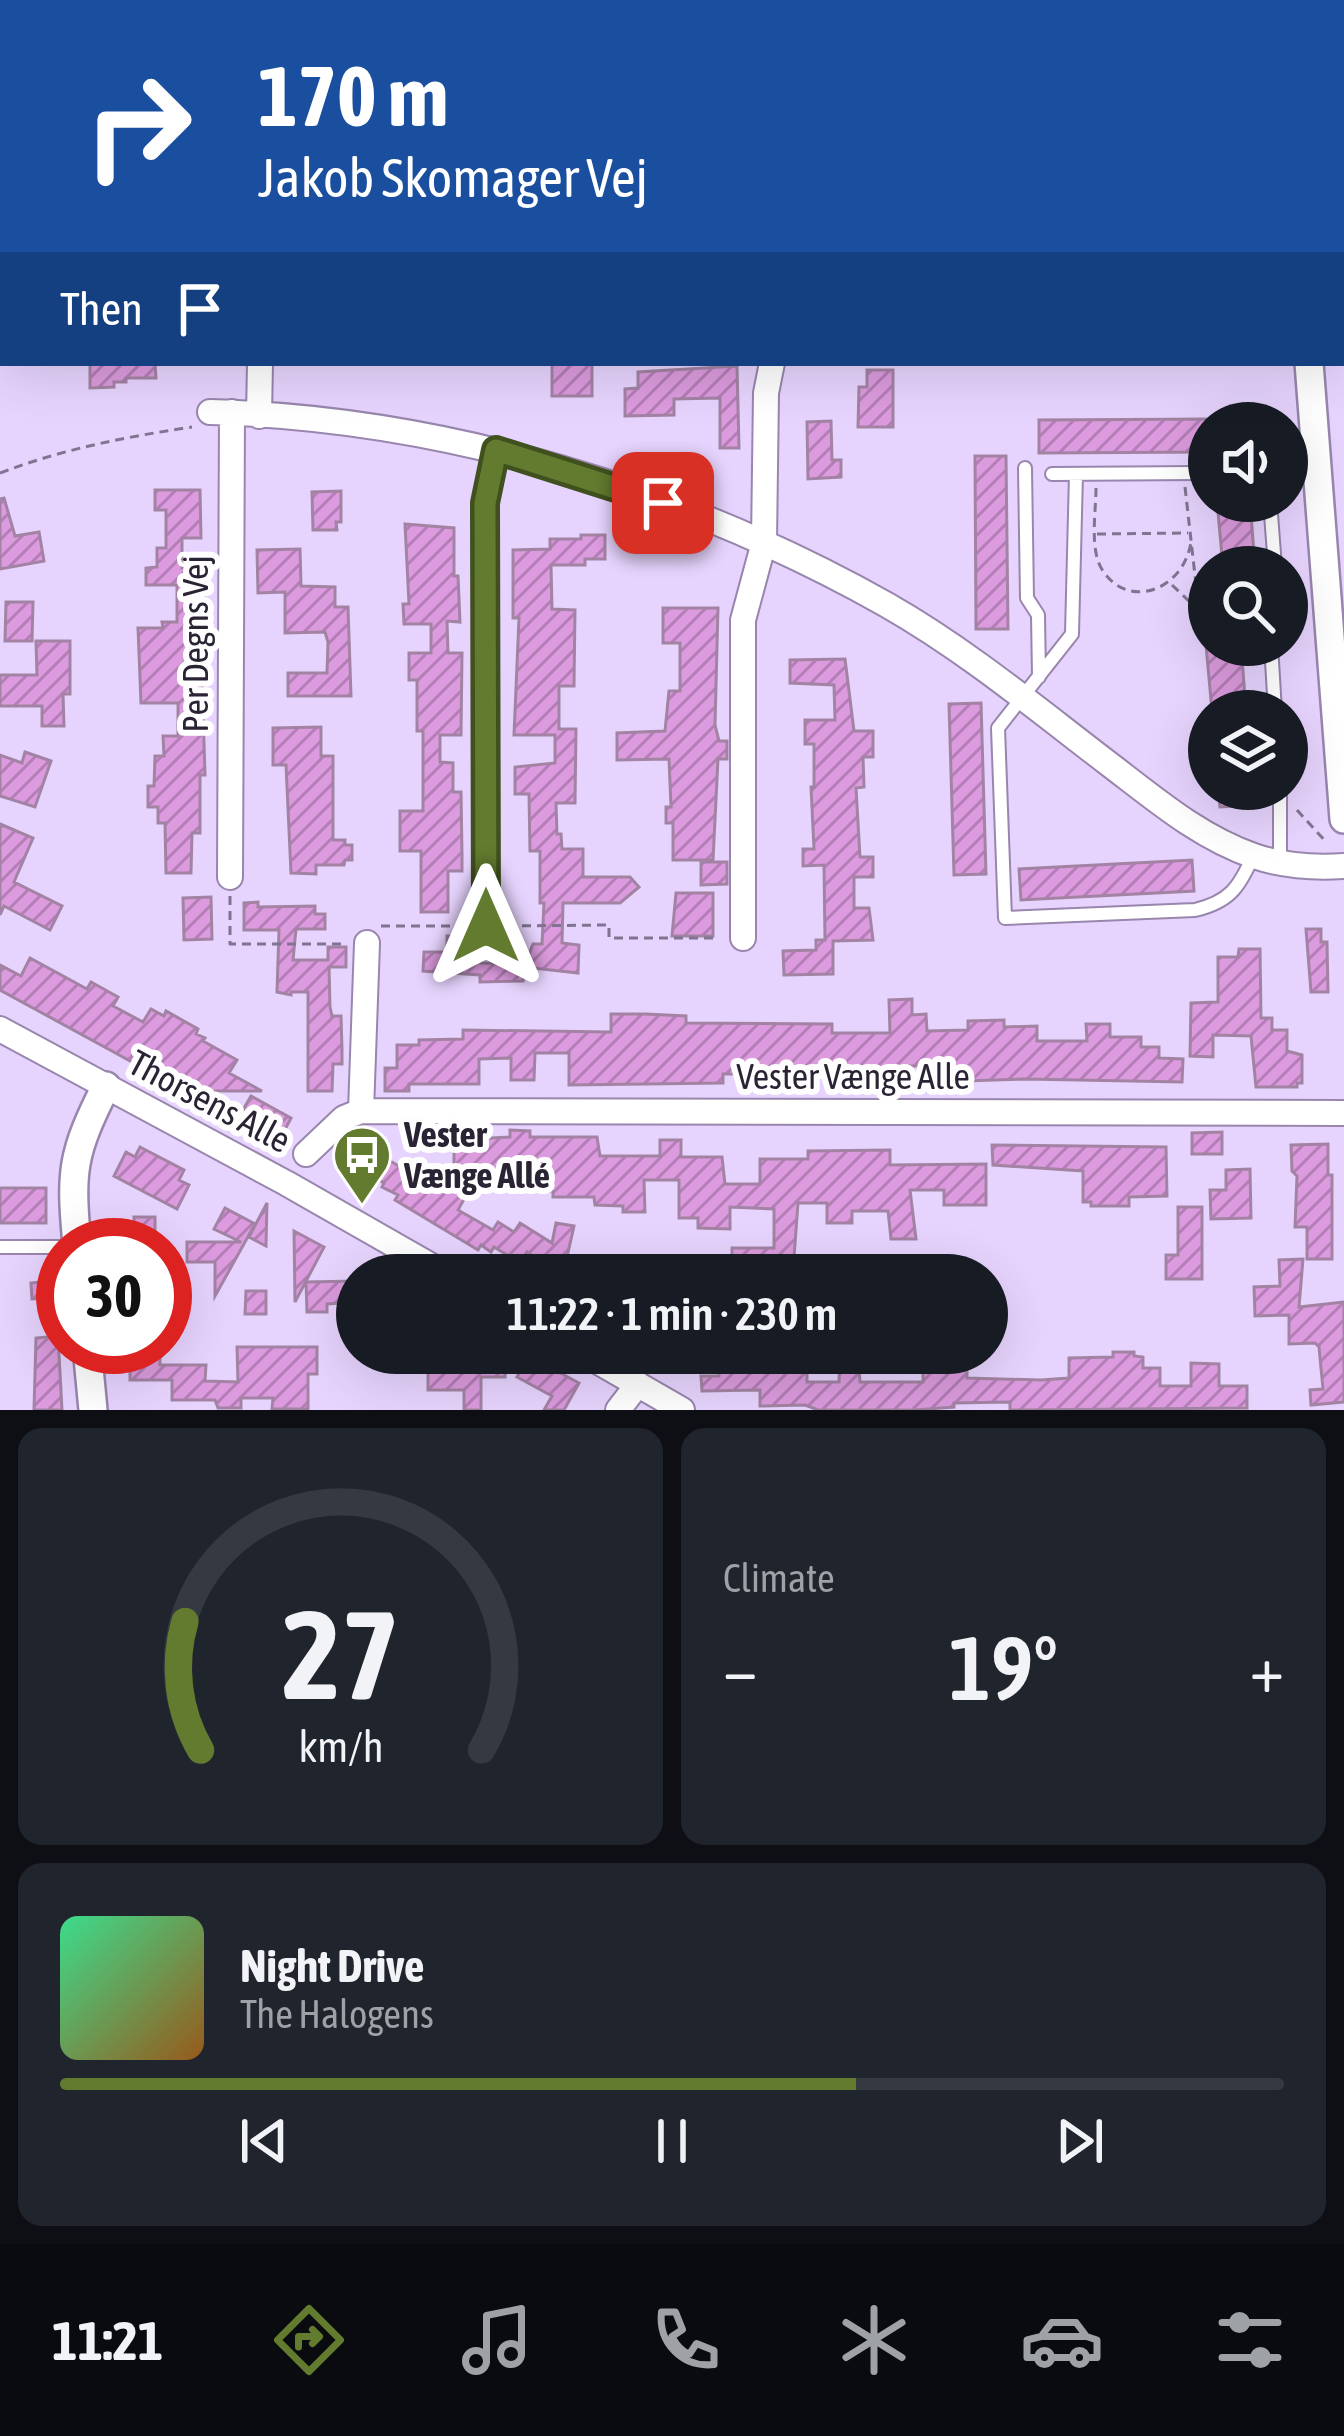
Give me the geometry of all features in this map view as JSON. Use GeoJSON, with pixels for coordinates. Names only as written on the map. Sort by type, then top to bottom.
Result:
{"type":"FeatureCollection","features":[{"type":"Feature","properties":{"kind":"street"},"geometry":{"type":"LineString","coordinates":[[259,416],[260,366]]}},
{"type":"Feature","properties":{"kind":"street"},"geometry":{"type":"LineString","coordinates":[[743,938],[743,620],[764,542],[766,393],[771,366]]}},
{"type":"Feature","properties":{"kind":"street"},"geometry":{"type":"LineString","coordinates":[[1309,366],[1344,819]]}},
{"type":"Feature","properties":{"kind":"street"},"geometry":{"type":"LineString","coordinates":[[221,412],[391,430],[496,450],[629,490],[764,542],[888,605],[980,664],[1031,689],[1178,816],[1209,837],[1280,864],[1337,856]]}},
{"type":"Feature","properties":{"kind":"street","name":"Per Degns Vej"},"geometry":{"type":"LineString","coordinates":[[221,412],[230,877]]}},
{"type":"Feature","properties":{"kind":"street"},"geometry":{"type":"LineString","coordinates":[[486,926],[485,503],[496,450]]}},
{"type":"Feature","properties":{"kind":"street"},"geometry":{"type":"LineString","coordinates":[[306,1154],[344,1118],[361,1111],[367,944]]}},
{"type":"Feature","properties":{"kind":"street","name":"Thorsens Alle"},"geometry":{"type":"LineString","coordinates":[[0,1029],[409,1254]]}},
{"type":"Feature","properties":{"kind":"street"},"geometry":{"type":"LineString","coordinates":[[75,1218],[75,1156],[106,1086]]}},
{"type":"Feature","properties":{"kind":"street","name":"Vester Vænge Alle"},"geometry":{"type":"LineString","coordinates":[[361,1111],[1344,1113]]}},
{"type":"Feature","properties":{"kind":"street"},"geometry":{"type":"LineString","coordinates":[[90,1374],[93,1410]]}},
{"type":"Feature","properties":{"kind":"street"},"geometry":{"type":"LineString","coordinates":[[620,1374],[682,1410]]}},
{"type":"Feature","properties":{"kind":"street"},"geometry":{"type":"LineString","coordinates":[[618,1410],[638,1384]]}},
{"type":"Feature","properties":{"kind":"lane"},"geometry":{"type":"LineString","coordinates":[[1025,468],[1027,598],[1038,615],[1031,689]]}},
{"type":"Feature","properties":{"kind":"lane"},"geometry":{"type":"LineString","coordinates":[[1052,474],[1188,474]]}},
{"type":"Feature","properties":{"kind":"lane"},"geometry":{"type":"LineString","coordinates":[[1076,474],[1072,634],[998,728],[1005,918],[1195,910],[1222,904],[1238,889],[1253,856]]}},
{"type":"Feature","properties":{"kind":"lane"},"geometry":{"type":"LineString","coordinates":[[1280,864],[1283,810]]}},
{"type":"Feature","properties":{"kind":"lane"},"geometry":{"type":"LineString","coordinates":[[0,1247],[36,1247]]}},
{"type":"Feature","properties":{"kind":"path"},"geometry":{"type":"LineString","coordinates":[[0,472],[52,453],[116,438],[200,426],[221,412]]}},
{"type":"Feature","properties":{"kind":"path"},"geometry":{"type":"LineString","coordinates":[[1096,474],[1101,569],[1123,588],[1171,584],[1182,572],[1191,542]]}},
{"type":"Feature","properties":{"kind":"path"},"geometry":{"type":"LineString","coordinates":[[1183,474],[1191,546]]}},
{"type":"Feature","properties":{"kind":"path"},"geometry":{"type":"LineString","coordinates":[[1096,534],[1190,533]]}},
{"type":"Feature","properties":{"kind":"path"},"geometry":{"type":"LineString","coordinates":[[1171,584],[1188,600]]}},
{"type":"Feature","properties":{"kind":"path"},"geometry":{"type":"LineString","coordinates":[[1297,810],[1337,856]]}},
{"type":"Feature","properties":{"kind":"path"},"geometry":{"type":"LineString","coordinates":[[230,877],[230,944],[367,944],[367,926],[609,925],[609,938],[743,938]]}},
{"type":"Feature","properties":{"kind":"building"},"geometry":{"type":"Polygon","coordinates":[[[90,366],[155,366],[156,378],[126,378],[126,382],[114,382],[114,387],[90,388],[90,366]]]}},
{"type":"Feature","properties":{"kind":"building"},"geometry":{"type":"Polygon","coordinates":[[[552,366],[592,366],[592,396],[552,396],[552,366]]]}},
{"type":"Feature","properties":{"kind":"building"},"geometry":{"type":"Polygon","coordinates":[[[737,366],[739,448],[720,448],[720,398],[674,399],[674,415],[625,416],[625,389],[638,388],[638,372],[737,366]]]}},
{"type":"Feature","properties":{"kind":"building"},"geometry":{"type":"Polygon","coordinates":[[[867,370],[893,370],[893,427],[858,427],[859,387],[867,387],[867,370]]]}},
{"type":"Feature","properties":{"kind":"building"},"geometry":{"type":"Polygon","coordinates":[[[1188,419],[1188,452],[1039,453],[1039,420],[1188,419]]]}},
{"type":"Feature","properties":{"kind":"building"},"geometry":{"type":"Polygon","coordinates":[[[831,421],[832,460],[841,460],[841,477],[808,479],[807,422],[831,421]]]}},
{"type":"Feature","properties":{"kind":"building"},"geometry":{"type":"Polygon","coordinates":[[[975,456],[1006,456],[1008,629],[976,629],[975,456]]]}},
{"type":"Feature","properties":{"kind":"building"},"geometry":{"type":"Polygon","coordinates":[[[155,490],[200,490],[201,538],[182,538],[182,568],[204,568],[205,604],[205,775],[200,775],[200,833],[192,833],[191,873],[166,873],[165,823],[158,823],[158,807],[148,807],[155,756],[164,756],[163,736],[178,736],[178,703],[141,703],[138,628],[163,628],[162,622],[177,622],[177,585],[146,585],[146,568],[157,567],[157,548],[166,548],[166,510],[155,510],[155,490]]]}},
{"type":"Feature","properties":{"kind":"building"},"geometry":{"type":"Polygon","coordinates":[[[341,491],[337,530],[313,530],[312,492],[341,491]]]}},
{"type":"Feature","properties":{"kind":"building"},"geometry":{"type":"Polygon","coordinates":[[[4,498],[15,536],[39,532],[44,561],[0,569],[0,499],[4,498]]]}},
{"type":"Feature","properties":{"kind":"building"},"geometry":{"type":"Polygon","coordinates":[[[1219,522],[1252,522],[1253,546],[1221,546],[1219,522]]]}},
{"type":"Feature","properties":{"kind":"building"},"geometry":{"type":"Polygon","coordinates":[[[405,524],[454,528],[460,622],[447,621],[448,653],[462,653],[461,735],[440,735],[440,762],[453,763],[453,792],[461,792],[462,871],[448,871],[448,912],[421,912],[421,851],[400,851],[400,811],[423,811],[423,731],[417,731],[417,680],[409,680],[409,653],[431,653],[431,624],[404,624],[403,604],[409,604],[405,524]]]}},
{"type":"Feature","properties":{"kind":"building"},"geometry":{"type":"Polygon","coordinates":[[[581,535],[605,535],[605,559],[585,559],[585,565],[551,565],[552,609],[575,610],[574,686],[559,686],[559,729],[576,729],[575,803],[556,803],[557,834],[561,834],[562,849],[583,849],[583,877],[630,877],[639,887],[620,903],[563,903],[562,943],[579,945],[578,973],[524,967],[533,944],[542,944],[544,903],[540,903],[540,851],[530,851],[529,794],[515,794],[515,767],[555,763],[555,735],[514,735],[519,618],[513,618],[513,550],[550,549],[550,539],[581,539],[581,535]]]}},
{"type":"Feature","properties":{"kind":"building"},"geometry":{"type":"Polygon","coordinates":[[[300,549],[301,586],[335,587],[335,607],[348,607],[351,696],[288,696],[288,673],[327,673],[328,642],[325,632],[285,633],[285,592],[258,593],[257,550],[300,549]]]}},
{"type":"Feature","properties":{"kind":"building"},"geometry":{"type":"Polygon","coordinates":[[[6,602],[33,602],[32,641],[5,641],[6,602]]]}},
{"type":"Feature","properties":{"kind":"building"},"geometry":{"type":"Polygon","coordinates":[[[663,608],[718,608],[715,725],[719,741],[727,741],[727,759],[718,759],[713,860],[673,860],[673,823],[666,823],[666,807],[671,807],[669,759],[617,760],[617,733],[665,731],[669,691],[680,691],[680,643],[663,643],[663,608]]]}},
{"type":"Feature","properties":{"kind":"building"},"geometry":{"type":"Polygon","coordinates":[[[36,641],[70,641],[70,694],[63,694],[64,726],[42,726],[42,706],[0,706],[0,675],[37,675],[36,641]]]}},
{"type":"Feature","properties":{"kind":"building"},"geometry":{"type":"Polygon","coordinates":[[[845,659],[854,731],[873,731],[873,757],[863,757],[864,787],[856,788],[860,857],[873,857],[873,877],[854,877],[854,908],[869,908],[873,940],[833,941],[833,974],[784,975],[783,951],[816,950],[816,940],[825,940],[824,865],[803,866],[803,849],[814,849],[814,744],[805,744],[805,720],[835,720],[834,685],[790,683],[790,660],[845,659]]]}},
{"type":"Feature","properties":{"kind":"building"},"geometry":{"type":"Polygon","coordinates":[[[1208,666],[1243,666],[1244,690],[1210,690],[1208,666]]]}},
{"type":"Feature","properties":{"kind":"building"},"geometry":{"type":"Polygon","coordinates":[[[981,703],[986,874],[954,875],[949,704],[981,703]]]}},
{"type":"Feature","properties":{"kind":"building"},"geometry":{"type":"Polygon","coordinates":[[[321,727],[321,756],[333,756],[333,840],[352,845],[352,860],[345,860],[344,865],[316,865],[316,874],[291,873],[286,765],[273,765],[273,728],[321,727]]]}},
{"type":"Feature","properties":{"kind":"building"},"geometry":{"type":"Polygon","coordinates":[[[25,752],[51,761],[35,807],[0,796],[0,755],[22,763],[25,752]]]}},
{"type":"Feature","properties":{"kind":"building"},"geometry":{"type":"Polygon","coordinates":[[[0,824],[33,838],[14,882],[62,906],[50,930],[4,906],[0,915],[0,824]]]}},
{"type":"Feature","properties":{"kind":"building"},"geometry":{"type":"Polygon","coordinates":[[[1192,860],[1194,891],[1021,900],[1019,869],[1192,860]]]}},
{"type":"Feature","properties":{"kind":"building"},"geometry":{"type":"Polygon","coordinates":[[[701,862],[727,862],[727,884],[701,885],[701,862]]]}},
{"type":"Feature","properties":{"kind":"building"},"geometry":{"type":"Polygon","coordinates":[[[676,893],[713,893],[713,936],[672,936],[676,893]]]}},
{"type":"Feature","properties":{"kind":"building"},"geometry":{"type":"Polygon","coordinates":[[[211,897],[212,939],[184,940],[183,898],[211,897]]]}},
{"type":"Feature","properties":{"kind":"building"},"geometry":{"type":"Polygon","coordinates":[[[258,902],[258,907],[315,906],[315,914],[325,914],[325,929],[296,929],[293,960],[328,960],[328,947],[346,947],[346,967],[329,967],[330,1007],[332,1016],[341,1016],[342,1050],[342,1064],[333,1064],[332,1091],[308,1091],[308,992],[277,992],[279,930],[244,930],[244,903],[258,902]]]}},
{"type":"Feature","properties":{"kind":"building"},"geometry":{"type":"Polygon","coordinates":[[[1306,929],[1321,929],[1321,942],[1327,942],[1328,992],[1311,992],[1306,929]]]}},
{"type":"Feature","properties":{"kind":"building"},"geometry":{"type":"Polygon","coordinates":[[[447,936],[474,937],[481,963],[524,964],[523,981],[480,982],[480,975],[423,971],[424,952],[447,952],[447,936]]]}},
{"type":"Feature","properties":{"kind":"building"},"geometry":{"type":"Polygon","coordinates":[[[1239,949],[1260,949],[1261,1018],[1272,1018],[1272,1030],[1287,1030],[1287,1051],[1302,1055],[1302,1083],[1297,1087],[1256,1087],[1251,1036],[1213,1035],[1213,1057],[1190,1056],[1191,1003],[1218,1002],[1218,957],[1238,957],[1239,949]]]}},
{"type":"Feature","properties":{"kind":"building"},"geometry":{"type":"Polygon","coordinates":[[[30,958],[87,989],[91,982],[118,997],[113,1006],[143,1022],[151,1009],[164,1016],[166,1011],[198,1029],[196,1034],[203,1041],[237,1060],[229,1073],[262,1091],[215,1091],[209,1104],[0,990],[0,965],[21,976],[30,958]]]}},
{"type":"Feature","properties":{"kind":"building"},"geometry":{"type":"Polygon","coordinates":[[[912,999],[912,1015],[926,1014],[927,1031],[968,1030],[968,1021],[1004,1020],[1004,1027],[1037,1026],[1037,1041],[1087,1041],[1086,1024],[1110,1024],[1110,1037],[1141,1037],[1141,1047],[1159,1047],[1159,1058],[1183,1059],[1182,1082],[936,1082],[935,1066],[890,1066],[891,1074],[723,1074],[723,1083],[569,1085],[569,1053],[535,1053],[534,1080],[511,1080],[511,1058],[479,1059],[479,1084],[409,1084],[409,1091],[385,1091],[385,1068],[397,1068],[397,1045],[463,1039],[463,1030],[611,1032],[611,1014],[646,1014],[686,1016],[686,1023],[832,1024],[832,1033],[890,1033],[889,1000],[912,999]]]}},
{"type":"Feature","properties":{"kind":"building"},"geometry":{"type":"Polygon","coordinates":[[[251,1096],[291,1118],[282,1135],[243,1110],[251,1096]]]}},
{"type":"Feature","properties":{"kind":"building"},"geometry":{"type":"Polygon","coordinates":[[[510,1130],[530,1131],[530,1137],[597,1137],[600,1156],[660,1156],[660,1140],[681,1140],[681,1157],[722,1157],[725,1184],[760,1184],[760,1159],[808,1159],[808,1151],[890,1150],[890,1165],[986,1164],[986,1205],[944,1205],[944,1190],[910,1190],[916,1239],[891,1239],[888,1211],[852,1211],[852,1223],[827,1223],[827,1203],[798,1203],[794,1254],[732,1254],[732,1248],[774,1248],[774,1209],[730,1207],[730,1229],[698,1228],[698,1218],[679,1218],[679,1180],[644,1180],[645,1212],[623,1212],[623,1206],[595,1205],[594,1197],[553,1197],[553,1191],[532,1191],[530,1173],[479,1173],[463,1192],[467,1194],[458,1210],[493,1230],[498,1222],[514,1232],[520,1223],[552,1243],[556,1223],[574,1226],[568,1254],[505,1254],[481,1245],[478,1250],[395,1200],[398,1195],[382,1187],[384,1183],[352,1166],[358,1156],[345,1140],[348,1137],[427,1182],[435,1175],[454,1186],[454,1140],[510,1137],[510,1130]]]}},
{"type":"Feature","properties":{"kind":"building"},"geometry":{"type":"Polygon","coordinates":[[[1222,1132],[1222,1154],[1192,1154],[1192,1133],[1222,1132]]]}},
{"type":"Feature","properties":{"kind":"building"},"geometry":{"type":"Polygon","coordinates":[[[1328,1144],[1332,1259],[1307,1259],[1307,1227],[1295,1227],[1297,1176],[1292,1171],[1291,1145],[1328,1144]]]}},
{"type":"Feature","properties":{"kind":"building"},"geometry":{"type":"Polygon","coordinates":[[[992,1145],[1166,1147],[1167,1196],[1129,1197],[1129,1206],[1091,1206],[1083,1202],[1083,1171],[993,1165],[992,1145]]]}},
{"type":"Feature","properties":{"kind":"building"},"geometry":{"type":"Polygon","coordinates":[[[140,1147],[184,1170],[179,1180],[189,1185],[177,1209],[114,1176],[126,1152],[135,1157],[140,1147]]]}},
{"type":"Feature","properties":{"kind":"building"},"geometry":{"type":"Polygon","coordinates":[[[1250,1169],[1251,1218],[1211,1219],[1210,1190],[1226,1190],[1226,1170],[1250,1169]]]}},
{"type":"Feature","properties":{"kind":"building"},"geometry":{"type":"Polygon","coordinates":[[[0,1188],[46,1188],[46,1218],[36,1218],[36,1223],[0,1223],[0,1188]]]}},
{"type":"Feature","properties":{"kind":"building"},"geometry":{"type":"Polygon","coordinates":[[[267,1203],[266,1246],[249,1237],[267,1203]]]}},
{"type":"Feature","properties":{"kind":"building"},"geometry":{"type":"Polygon","coordinates":[[[1178,1207],[1202,1207],[1202,1279],[1166,1279],[1166,1255],[1178,1255],[1178,1207]]]}},
{"type":"Feature","properties":{"kind":"building"},"geometry":{"type":"Polygon","coordinates":[[[225,1208],[255,1224],[215,1296],[215,1262],[192,1262],[192,1242],[241,1242],[214,1229],[225,1208]]]}},
{"type":"Feature","properties":{"kind":"building"},"geometry":{"type":"Polygon","coordinates":[[[294,1231],[324,1247],[295,1302],[294,1231]]]}},
{"type":"Feature","properties":{"kind":"building"},"geometry":{"type":"Polygon","coordinates":[[[1303,1259],[1299,1307],[1344,1302],[1344,1402],[1311,1405],[1310,1390],[1323,1389],[1319,1347],[1289,1344],[1289,1315],[1255,1316],[1254,1287],[1280,1286],[1279,1260],[1303,1259]]]}},
{"type":"Feature","properties":{"kind":"building"},"geometry":{"type":"Polygon","coordinates":[[[336,1281],[336,1303],[327,1304],[327,1312],[307,1312],[306,1282],[336,1281]]]}},
{"type":"Feature","properties":{"kind":"building"},"geometry":{"type":"Polygon","coordinates":[[[246,1291],[266,1291],[266,1314],[245,1314],[246,1291]]]}},
{"type":"Feature","properties":{"kind":"building"},"geometry":{"type":"Polygon","coordinates":[[[36,1338],[36,1374],[60,1374],[62,1410],[34,1410],[36,1338]]]}},
{"type":"Feature","properties":{"kind":"building"},"geometry":{"type":"Polygon","coordinates":[[[237,1347],[317,1347],[317,1374],[308,1374],[308,1409],[272,1409],[273,1398],[241,1398],[241,1408],[218,1408],[215,1400],[172,1400],[172,1380],[130,1380],[130,1374],[192,1374],[192,1365],[206,1365],[205,1381],[238,1382],[237,1347]]]}},
{"type":"Feature","properties":{"kind":"building"},"geometry":{"type":"Polygon","coordinates":[[[1113,1352],[1134,1352],[1143,1357],[1143,1368],[1160,1368],[1160,1386],[1191,1386],[1191,1363],[1219,1364],[1219,1386],[1247,1386],[1247,1408],[1010,1410],[1010,1402],[954,1403],[954,1407],[915,1410],[818,1410],[805,1405],[760,1406],[760,1390],[702,1391],[701,1376],[807,1374],[807,1382],[839,1382],[839,1374],[859,1374],[860,1382],[923,1382],[923,1374],[967,1374],[967,1378],[1041,1380],[1069,1378],[1069,1358],[1113,1357],[1113,1352]]]}},
{"type":"Feature","properties":{"kind":"building"},"geometry":{"type":"Polygon","coordinates":[[[428,1374],[505,1374],[481,1377],[481,1410],[464,1410],[464,1390],[428,1390],[428,1374]]]}},
{"type":"Feature","properties":{"kind":"building"},"geometry":{"type":"Polygon","coordinates":[[[562,1374],[579,1383],[564,1410],[544,1410],[552,1396],[517,1377],[562,1374]]]}},
{"type":"Feature","properties":{"kind":"place","name":"Vester Vænge Allé"},"geometry":{"type":"Point","coordinates":[362,1206]}},
{"type":"Feature","properties":{"kind":"route"},"geometry":{"type":"LineString","coordinates":[[486,926],[485,503],[496,450],[663,503]]}}]}
